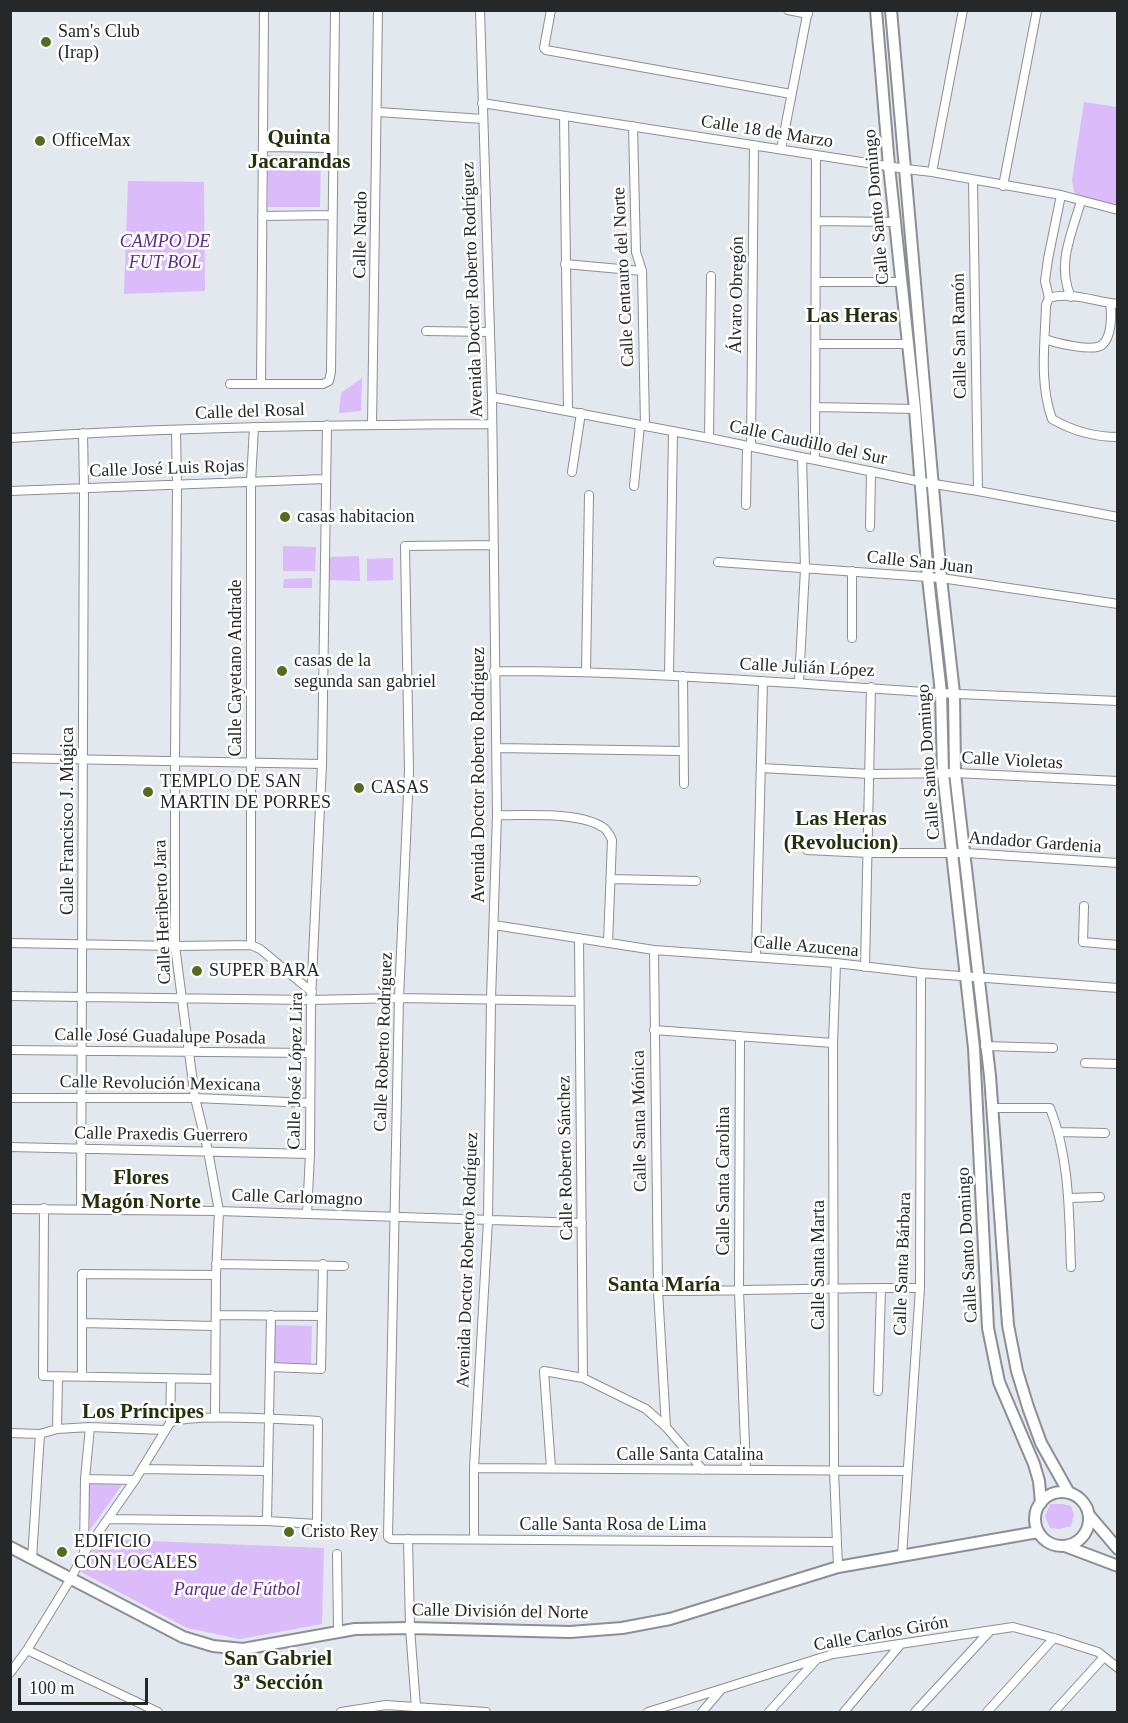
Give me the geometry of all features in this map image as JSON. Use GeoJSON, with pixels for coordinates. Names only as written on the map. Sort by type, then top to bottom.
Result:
{"type":"FeatureCollection","features":[{"type":"Feature","properties":{"kind":"street"},"geometry":{"type":"LineString","coordinates":[[261,384],[264,10]]}},
{"type":"Feature","properties":{"kind":"street"},"geometry":{"type":"LineString","coordinates":[[230,384],[323,384],[329,381],[335,10]]}},
{"type":"Feature","properties":{"kind":"street","name":"Calle Nardo"},"geometry":{"type":"LineString","coordinates":[[372,425],[378,10]]}},
{"type":"Feature","properties":{"kind":"street","name":"Avenida Doctor Roberto Rodríguez"},"geometry":{"type":"LineString","coordinates":[[474,1539],[474,1468],[488,1220],[491,999],[497,815],[492,397],[480,10]]}},
{"type":"Feature","properties":{"kind":"street"},"geometry":{"type":"LineString","coordinates":[[551,10],[544,49],[791,94]]}},
{"type":"Feature","properties":{"kind":"street"},"geometry":{"type":"LineString","coordinates":[[782,148],[808,12],[788,10]]}},
{"type":"Feature","properties":{"kind":"street","name":"Calle Santo Domingo"},"geometry":{"type":"LineString","coordinates":[[876,10],[889,166],[922,482],[928,578],[941,693],[943,773],[974,1048],[988,1328],[999,1382],[1034,1464],[1039,1481],[1041,1503]]}},
{"type":"Feature","properties":{"kind":"street","name":"Calle Santo Domingo"},"geometry":{"type":"LineString","coordinates":[[891,10],[941,578],[954,693],[955,773],[966,853],[992,1108],[1008,1325],[1017,1371],[1041,1443],[1069,1493]]}},
{"type":"Feature","properties":{"kind":"street"},"geometry":{"type":"LineString","coordinates":[[932,172],[963,10]]}},
{"type":"Feature","properties":{"kind":"street"},"geometry":{"type":"LineString","coordinates":[[1003,186],[1037,10]]}},
{"type":"Feature","properties":{"kind":"street"},"geometry":{"type":"LineString","coordinates":[[879,48],[895,47]]}},
{"type":"Feature","properties":{"kind":"street","name":"Calle 18 de Marzo"},"geometry":{"type":"LineString","coordinates":[[482,103],[932,172],[1061,195],[1118,210]]}},
{"type":"Feature","properties":{"kind":"street"},"geometry":{"type":"LineString","coordinates":[[378,112],[483,119]]}},
{"type":"Feature","properties":{"kind":"street"},"geometry":{"type":"LineString","coordinates":[[564,116],[568,410]]}},
{"type":"Feature","properties":{"kind":"street","name":"Calle Centauro del Norte"},"geometry":{"type":"LineString","coordinates":[[633,126],[636,252],[642,271],[643,425],[634,486]]}},
{"type":"Feature","properties":{"kind":"street","name":"Álvaro Obregón"},"geometry":{"type":"LineString","coordinates":[[746,505],[754,145]]}},
{"type":"Feature","properties":{"kind":"street"},"geometry":{"type":"LineString","coordinates":[[263,147],[333,148]]}},
{"type":"Feature","properties":{"kind":"street"},"geometry":{"type":"LineString","coordinates":[[815,459],[816,155]]}},
{"type":"Feature","properties":{"kind":"street","name":"Calle San Ramón"},"geometry":{"type":"LineString","coordinates":[[973,180],[978,491]]}},
{"type":"Feature","properties":{"kind":"street"},"geometry":{"type":"LineString","coordinates":[[1061,195],[1047,259],[1045,281],[1049,298],[1046,305],[1045,339],[1046,404],[1052,419],[1063,426],[1088,434],[1118,437]]}},
{"type":"Feature","properties":{"kind":"street"},"geometry":{"type":"LineString","coordinates":[[1071,297],[1064,276],[1064,261],[1081,201]]}},
{"type":"Feature","properties":{"kind":"street"},"geometry":{"type":"LineString","coordinates":[[262,216],[332,215]]}},
{"type":"Feature","properties":{"kind":"street"},"geometry":{"type":"LineString","coordinates":[[816,221],[896,222]]}},
{"type":"Feature","properties":{"kind":"street"},"geometry":{"type":"LineString","coordinates":[[565,264],[642,271]]}},
{"type":"Feature","properties":{"kind":"street"},"geometry":{"type":"LineString","coordinates":[[710,438],[711,276]]}},
{"type":"Feature","properties":{"kind":"street"},"geometry":{"type":"LineString","coordinates":[[817,282],[901,282]]}},
{"type":"Feature","properties":{"kind":"street"},"geometry":{"type":"LineString","coordinates":[[1045,339],[1055,343],[1095,348],[1102,345],[1107,338],[1114,303],[1071,297],[1049,298]]}},
{"type":"Feature","properties":{"kind":"street"},"geometry":{"type":"LineString","coordinates":[[426,331],[490,332]]}},
{"type":"Feature","properties":{"kind":"street"},"geometry":{"type":"LineString","coordinates":[[816,344],[907,344]]}},
{"type":"Feature","properties":{"kind":"street","name":"Calle Caudillo del Sur"},"geometry":{"type":"LineString","coordinates":[[492,397],[710,438],[934,485],[1118,517]]}},
{"type":"Feature","properties":{"kind":"street"},"geometry":{"type":"LineString","coordinates":[[815,407],[915,409]]}},
{"type":"Feature","properties":{"kind":"street"},"geometry":{"type":"LineString","coordinates":[[572,472],[581,413]]}},
{"type":"Feature","properties":{"kind":"street","name":"Calle del Rosal"},"geometry":{"type":"LineString","coordinates":[[10,438],[176,429],[492,424]]}},
{"type":"Feature","properties":{"kind":"street","name":"Calle José López Lira"},"geometry":{"type":"LineString","coordinates":[[307,1214],[310,1154],[311,996],[322,764],[327,425]]}},
{"type":"Feature","properties":{"kind":"street","name":"Calle Cayetano Andrade"},"geometry":{"type":"LineString","coordinates":[[251,945],[251,481],[254,427]]}},
{"type":"Feature","properties":{"kind":"street","name":"Calle Heriberto Jara"},"geometry":{"type":"LineString","coordinates":[[176,429],[175,946],[195,1098],[219,1211],[215,1326],[216,1418]]}},
{"type":"Feature","properties":{"kind":"street"},"geometry":{"type":"LineString","coordinates":[[669,675],[673,432]]}},
{"type":"Feature","properties":{"kind":"street","name":"Calle Francisco J. Múgica"},"geometry":{"type":"LineString","coordinates":[[81,1209],[83,433]]}},
{"type":"Feature","properties":{"kind":"street"},"geometry":{"type":"LineString","coordinates":[[799,682],[805,569],[802,457]]}},
{"type":"Feature","properties":{"kind":"street"},"geometry":{"type":"LineString","coordinates":[[870,527],[871,471]]}},
{"type":"Feature","properties":{"kind":"street","name":"Calle José Luis Rojas"},"geometry":{"type":"LineString","coordinates":[[10,491],[177,486],[325,478]]}},
{"type":"Feature","properties":{"kind":"street"},"geometry":{"type":"LineString","coordinates":[[586,671],[589,495]]}},
{"type":"Feature","properties":{"kind":"street","name":"Calle Roberto Rodríguez"},"geometry":{"type":"LineString","coordinates":[[389,1538],[399,998],[409,771],[405,546],[494,545]]}},
{"type":"Feature","properties":{"kind":"street","name":"Calle San Juan"},"geometry":{"type":"LineString","coordinates":[[718,562],[941,578],[1118,604]]}},
{"type":"Feature","properties":{"kind":"street"},"geometry":{"type":"LineString","coordinates":[[852,571],[852,638]]}},
{"type":"Feature","properties":{"kind":"street","name":"Calle Julián López"},"geometry":{"type":"LineString","coordinates":[[494,671],[586,671],[799,682],[941,693],[1118,701]]}},
{"type":"Feature","properties":{"kind":"street"},"geometry":{"type":"LineString","coordinates":[[683,676],[684,784]]}},
{"type":"Feature","properties":{"kind":"street"},"geometry":{"type":"LineString","coordinates":[[756,957],[762,681]]}},
{"type":"Feature","properties":{"kind":"street"},"geometry":{"type":"LineString","coordinates":[[865,967],[871,687]]}},
{"type":"Feature","properties":{"kind":"street"},"geometry":{"type":"LineString","coordinates":[[497,748],[683,751]]}},
{"type":"Feature","properties":{"kind":"street"},"geometry":{"type":"LineString","coordinates":[[10,758],[322,764]]}},
{"type":"Feature","properties":{"kind":"street","name":"Calle Violetas"},"geometry":{"type":"LineString","coordinates":[[761,768],[870,774],[955,773],[1118,781]]}},
{"type":"Feature","properties":{"kind":"street"},"geometry":{"type":"LineString","coordinates":[[497,815],[572,818],[592,822],[606,829],[612,840],[608,943]]}},
{"type":"Feature","properties":{"kind":"street","name":"Andador Gardenia"},"geometry":{"type":"LineString","coordinates":[[807,850],[868,853],[952,852],[1118,863]]}},
{"type":"Feature","properties":{"kind":"street"},"geometry":{"type":"LineString","coordinates":[[610,879],[696,881]]}},
{"type":"Feature","properties":{"kind":"street"},"geometry":{"type":"LineString","coordinates":[[1084,906],[1083,942],[1118,945]]}},
{"type":"Feature","properties":{"kind":"street","name":"Calle Azucena"},"geometry":{"type":"LineString","coordinates":[[494,925],[654,950],[836,963],[966,977],[1118,988]]}},
{"type":"Feature","properties":{"kind":"street","name":"Calle Roberto Sánchez"},"geometry":{"type":"LineString","coordinates":[[579,938],[583,1378]]}},
{"type":"Feature","properties":{"kind":"street"},"geometry":{"type":"LineString","coordinates":[[10,942],[175,946],[251,945],[260,949],[311,996]]}},
{"type":"Feature","properties":{"kind":"street","name":"Calle Santa Mónica"},"geometry":{"type":"LineString","coordinates":[[654,950],[658,1291],[666,1426]]}},
{"type":"Feature","properties":{"kind":"street","name":"Calle Santa Marta"},"geometry":{"type":"LineString","coordinates":[[836,963],[833,1043],[834,1470],[838,1567]]}},
{"type":"Feature","properties":{"kind":"street","name":"Calle Santa Bárbara"},"geometry":{"type":"LineString","coordinates":[[902,1556],[920,1288],[921,973]]}},
{"type":"Feature","properties":{"kind":"street"},"geometry":{"type":"LineString","coordinates":[[10,996],[181,999],[311,996],[579,1001]]}},
{"type":"Feature","properties":{"kind":"street"},"geometry":{"type":"LineString","coordinates":[[654,1030],[833,1043]]}},
{"type":"Feature","properties":{"kind":"street","name":"Calle Santa Carolina"},"geometry":{"type":"LineString","coordinates":[[740,1036],[739,1291],[746,1470]]}},
{"type":"Feature","properties":{"kind":"street"},"geometry":{"type":"LineString","coordinates":[[985,1046],[1053,1048]]}},
{"type":"Feature","properties":{"kind":"street","name":"Calle José Guadalupe Posada"},"geometry":{"type":"LineString","coordinates":[[10,1050],[310,1053]]}},
{"type":"Feature","properties":{"kind":"street"},"geometry":{"type":"LineString","coordinates":[[1084,1063],[1118,1064]]}},
{"type":"Feature","properties":{"kind":"street","name":"Calle Revolución Mexicana"},"geometry":{"type":"LineString","coordinates":[[10,1098],[82,1096],[310,1103]]}},
{"type":"Feature","properties":{"kind":"street"},"geometry":{"type":"LineString","coordinates":[[992,1108],[1050,1108],[1059,1132],[1069,1198],[1071,1267]]}},
{"type":"Feature","properties":{"kind":"street"},"geometry":{"type":"LineString","coordinates":[[1059,1132],[1105,1133]]}},
{"type":"Feature","properties":{"kind":"street","name":"Calle Praxedis Guerrero"},"geometry":{"type":"LineString","coordinates":[[10,1147],[310,1154]]}},
{"type":"Feature","properties":{"kind":"street"},"geometry":{"type":"LineString","coordinates":[[1069,1198],[1100,1197]]}},
{"type":"Feature","properties":{"kind":"street"},"geometry":{"type":"LineString","coordinates":[[44,1208],[43,1376],[216,1379]]}},
{"type":"Feature","properties":{"kind":"street","name":"Calle Carlomagno"},"geometry":{"type":"LineString","coordinates":[[10,1209],[219,1211],[582,1223]]}},
{"type":"Feature","properties":{"kind":"street"},"geometry":{"type":"LineString","coordinates":[[216,1264],[344,1266]]}},
{"type":"Feature","properties":{"kind":"street"},"geometry":{"type":"LineString","coordinates":[[270,1367],[321,1369],[323,1264]]}},
{"type":"Feature","properties":{"kind":"street"},"geometry":{"type":"LineString","coordinates":[[82,1377],[82,1274],[216,1275]]}},
{"type":"Feature","properties":{"kind":"street"},"geometry":{"type":"LineString","coordinates":[[658,1291],[739,1291],[834,1287],[920,1288]]}},
{"type":"Feature","properties":{"kind":"street"},"geometry":{"type":"LineString","coordinates":[[878,1391],[881,1287]]}},
{"type":"Feature","properties":{"kind":"street"},"geometry":{"type":"LineString","coordinates":[[216,1315],[322,1316]]}},
{"type":"Feature","properties":{"kind":"street"},"geometry":{"type":"LineString","coordinates":[[267,1521],[271,1315]]}},
{"type":"Feature","properties":{"kind":"street"},"geometry":{"type":"LineString","coordinates":[[82,1323],[215,1326]]}},
{"type":"Feature","properties":{"kind":"street"},"geometry":{"type":"LineString","coordinates":[[551,1468],[544,1371],[583,1378],[646,1409],[666,1426],[703,1470]]}},
{"type":"Feature","properties":{"kind":"street"},"geometry":{"type":"LineString","coordinates":[[57,1429],[58,1377]]}},
{"type":"Feature","properties":{"kind":"street"},"geometry":{"type":"LineString","coordinates":[[170,1423],[171,1379]]}},
{"type":"Feature","properties":{"kind":"street"},"geometry":{"type":"LineString","coordinates":[[10,1672],[27,1650],[84,1553],[135,1480],[170,1423],[180,1419],[216,1418],[318,1420],[317,1524],[267,1521],[108,1519]]}},
{"type":"Feature","properties":{"kind":"street"},"geometry":{"type":"LineString","coordinates":[[84,1553],[85,1479],[90,1427]]}},
{"type":"Feature","properties":{"kind":"street"},"geometry":{"type":"LineString","coordinates":[[10,1433],[40,1434],[57,1429],[90,1427],[164,1430]]}},
{"type":"Feature","properties":{"kind":"street"},"geometry":{"type":"LineString","coordinates":[[32,1559],[40,1434]]}},
{"type":"Feature","properties":{"kind":"street","name":"Calle Santa Catalina"},"geometry":{"type":"LineString","coordinates":[[474,1468],[907,1471]]}},
{"type":"Feature","properties":{"kind":"street"},"geometry":{"type":"LineString","coordinates":[[142,1469],[267,1471]]}},
{"type":"Feature","properties":{"kind":"street"},"geometry":{"type":"LineString","coordinates":[[85,1479],[135,1480]]}},
{"type":"Feature","properties":{"kind":"street"},"geometry":{"type":"LineString","coordinates":[[1118,1549],[1089,1515],[1085,1505],[1069,1493],[1049,1496],[1036,1512],[1035,1522],[1038,1532],[1045,1540],[1118,1566]]}},
{"type":"Feature","properties":{"kind":"street"},"geometry":{"type":"LineString","coordinates":[[1065,1546],[1075,1543],[1084,1536],[1089,1515]]}},
{"type":"Feature","properties":{"kind":"street","name":"Calle División del Norte"},"geometry":{"type":"LineString","coordinates":[[10,1547],[183,1637],[206,1644],[243,1648],[356,1629],[570,1632],[622,1628],[670,1619],[838,1567],[1038,1532]]}},
{"type":"Feature","properties":{"kind":"street","name":"Calle Santa Rosa de Lima"},"geometry":{"type":"LineString","coordinates":[[389,1538],[836,1542]]}},
{"type":"Feature","properties":{"kind":"street"},"geometry":{"type":"LineString","coordinates":[[408,1539],[410,1628],[416,1707]]}},
{"type":"Feature","properties":{"kind":"street"},"geometry":{"type":"LineString","coordinates":[[337,1554],[338,1632]]}},
{"type":"Feature","properties":{"kind":"street","name":"Calle Carlos Girón"},"geometry":{"type":"LineString","coordinates":[[648,1713],[833,1654],[1020,1628],[1098,1652],[1118,1668]]}},
{"type":"Feature","properties":{"kind":"street"},"geometry":{"type":"LineString","coordinates":[[915,1713],[989,1632]]}},
{"type":"Feature","properties":{"kind":"street"},"geometry":{"type":"LineString","coordinates":[[987,1713],[1054,1638]]}},
{"type":"Feature","properties":{"kind":"street"},"geometry":{"type":"LineString","coordinates":[[844,1713],[901,1644]]}},
{"type":"Feature","properties":{"kind":"street"},"geometry":{"type":"LineString","coordinates":[[27,1650],[158,1713]]}},
{"type":"Feature","properties":{"kind":"street"},"geometry":{"type":"LineString","coordinates":[[1054,1713],[1104,1657]]}},
{"type":"Feature","properties":{"kind":"street"},"geometry":{"type":"LineString","coordinates":[[769,1713],[817,1659]]}},
{"type":"Feature","properties":{"kind":"street"},"geometry":{"type":"LineString","coordinates":[[702,1713],[721,1689]]}},
{"type":"Feature","properties":{"kind":"street"},"geometry":{"type":"LineString","coordinates":[[341,1713],[386,1705],[486,1713]]}},
{"type":"Feature","properties":{"kind":"green space"},"geometry":{"type":"Polygon","coordinates":[[[1084,102],[1117,107],[1117,205],[1080,197],[1074,192],[1072,180],[1084,102]]]}},
{"type":"Feature","properties":{"kind":"green space"},"geometry":{"type":"Polygon","coordinates":[[[268,155],[321,156],[320,207],[268,207],[268,155]]]}},
{"type":"Feature","properties":{"kind":"green space","name":"CAMPO DE FUT BOL"},"geometry":{"type":"Polygon","coordinates":[[[128,181],[204,182],[205,291],[124,294],[128,181]]]}},
{"type":"Feature","properties":{"kind":"green space"},"geometry":{"type":"Polygon","coordinates":[[[362,378],[361,411],[339,413],[341,393],[362,378]]]}},
{"type":"Feature","properties":{"kind":"green space"},"geometry":{"type":"Polygon","coordinates":[[[283,546],[316,547],[315,571],[283,571],[283,546]]]}},
{"type":"Feature","properties":{"kind":"green space"},"geometry":{"type":"Polygon","coordinates":[[[359,556],[360,581],[327,580],[329,557],[359,556]]]}},
{"type":"Feature","properties":{"kind":"green space"},"geometry":{"type":"Polygon","coordinates":[[[393,558],[393,580],[367,581],[367,559],[393,558]]]}},
{"type":"Feature","properties":{"kind":"green space"},"geometry":{"type":"Polygon","coordinates":[[[312,578],[312,588],[283,588],[284,579],[312,578]]]}},
{"type":"Feature","properties":{"kind":"green space"},"geometry":{"type":"Polygon","coordinates":[[[273,1325],[312,1326],[311,1367],[272,1366],[273,1325]]]}},
{"type":"Feature","properties":{"kind":"green space"},"geometry":{"type":"Polygon","coordinates":[[[88,1483],[122,1485],[90,1530],[88,1483]]]}},
{"type":"Feature","properties":{"kind":"green space"},"geometry":{"type":"Polygon","coordinates":[[[1050,1504],[1071,1506],[1074,1515],[1071,1526],[1059,1529],[1050,1528],[1045,1516],[1050,1504]]]}},
{"type":"Feature","properties":{"kind":"green space","name":"Parque de Fútbol"},"geometry":{"type":"Polygon","coordinates":[[[101,1539],[324,1548],[322,1624],[240,1639],[187,1628],[79,1571],[101,1539]]]}},
{"type":"Feature","properties":{"kind":"place","name":"Sam's Club (Irap)"},"geometry":{"type":"Point","coordinates":[46,42]}},
{"type":"Feature","properties":{"kind":"place","name":"OfficeMax"},"geometry":{"type":"Point","coordinates":[40,141]}},
{"type":"Feature","properties":{"kind":"place","name":"casas habitacion"},"geometry":{"type":"Point","coordinates":[285,517]}},
{"type":"Feature","properties":{"kind":"place","name":"casas de la segunda san gabriel"},"geometry":{"type":"Point","coordinates":[282,671]}},
{"type":"Feature","properties":{"kind":"place","name":"CASAS"},"geometry":{"type":"Point","coordinates":[359,788]}},
{"type":"Feature","properties":{"kind":"place","name":"TEMPLO DE SAN MARTIN DE PORRES"},"geometry":{"type":"Point","coordinates":[148,792]}},
{"type":"Feature","properties":{"kind":"place","name":"SUPER BARA"},"geometry":{"type":"Point","coordinates":[197,971]}},
{"type":"Feature","properties":{"kind":"place","name":"Cristo Rey"},"geometry":{"type":"Point","coordinates":[289,1532]}},
{"type":"Feature","properties":{"kind":"place","name":"EDIFICIO CON LOCALES"},"geometry":{"type":"Point","coordinates":[62,1552]}},
{"type":"Feature","properties":{"kind":"district","name":"Quinta Jacarandas"},"geometry":{"type":"Point","coordinates":[299,151]}},
{"type":"Feature","properties":{"kind":"district","name":"Las Heras"},"geometry":{"type":"Point","coordinates":[852,317]}},
{"type":"Feature","properties":{"kind":"district","name":"Las Heras (Revolucion)"},"geometry":{"type":"Point","coordinates":[841,832]}},
{"type":"Feature","properties":{"kind":"district","name":"Flores Magón Norte"},"geometry":{"type":"Point","coordinates":[141,1191]}},
{"type":"Feature","properties":{"kind":"district","name":"Santa María"},"geometry":{"type":"Point","coordinates":[664,1286]}},
{"type":"Feature","properties":{"kind":"district","name":"Los Príncipes"},"geometry":{"type":"Point","coordinates":[143,1413]}},
{"type":"Feature","properties":{"kind":"district","name":"San Gabriel 3ª Sección"},"geometry":{"type":"Point","coordinates":[278,1672]}}]}
